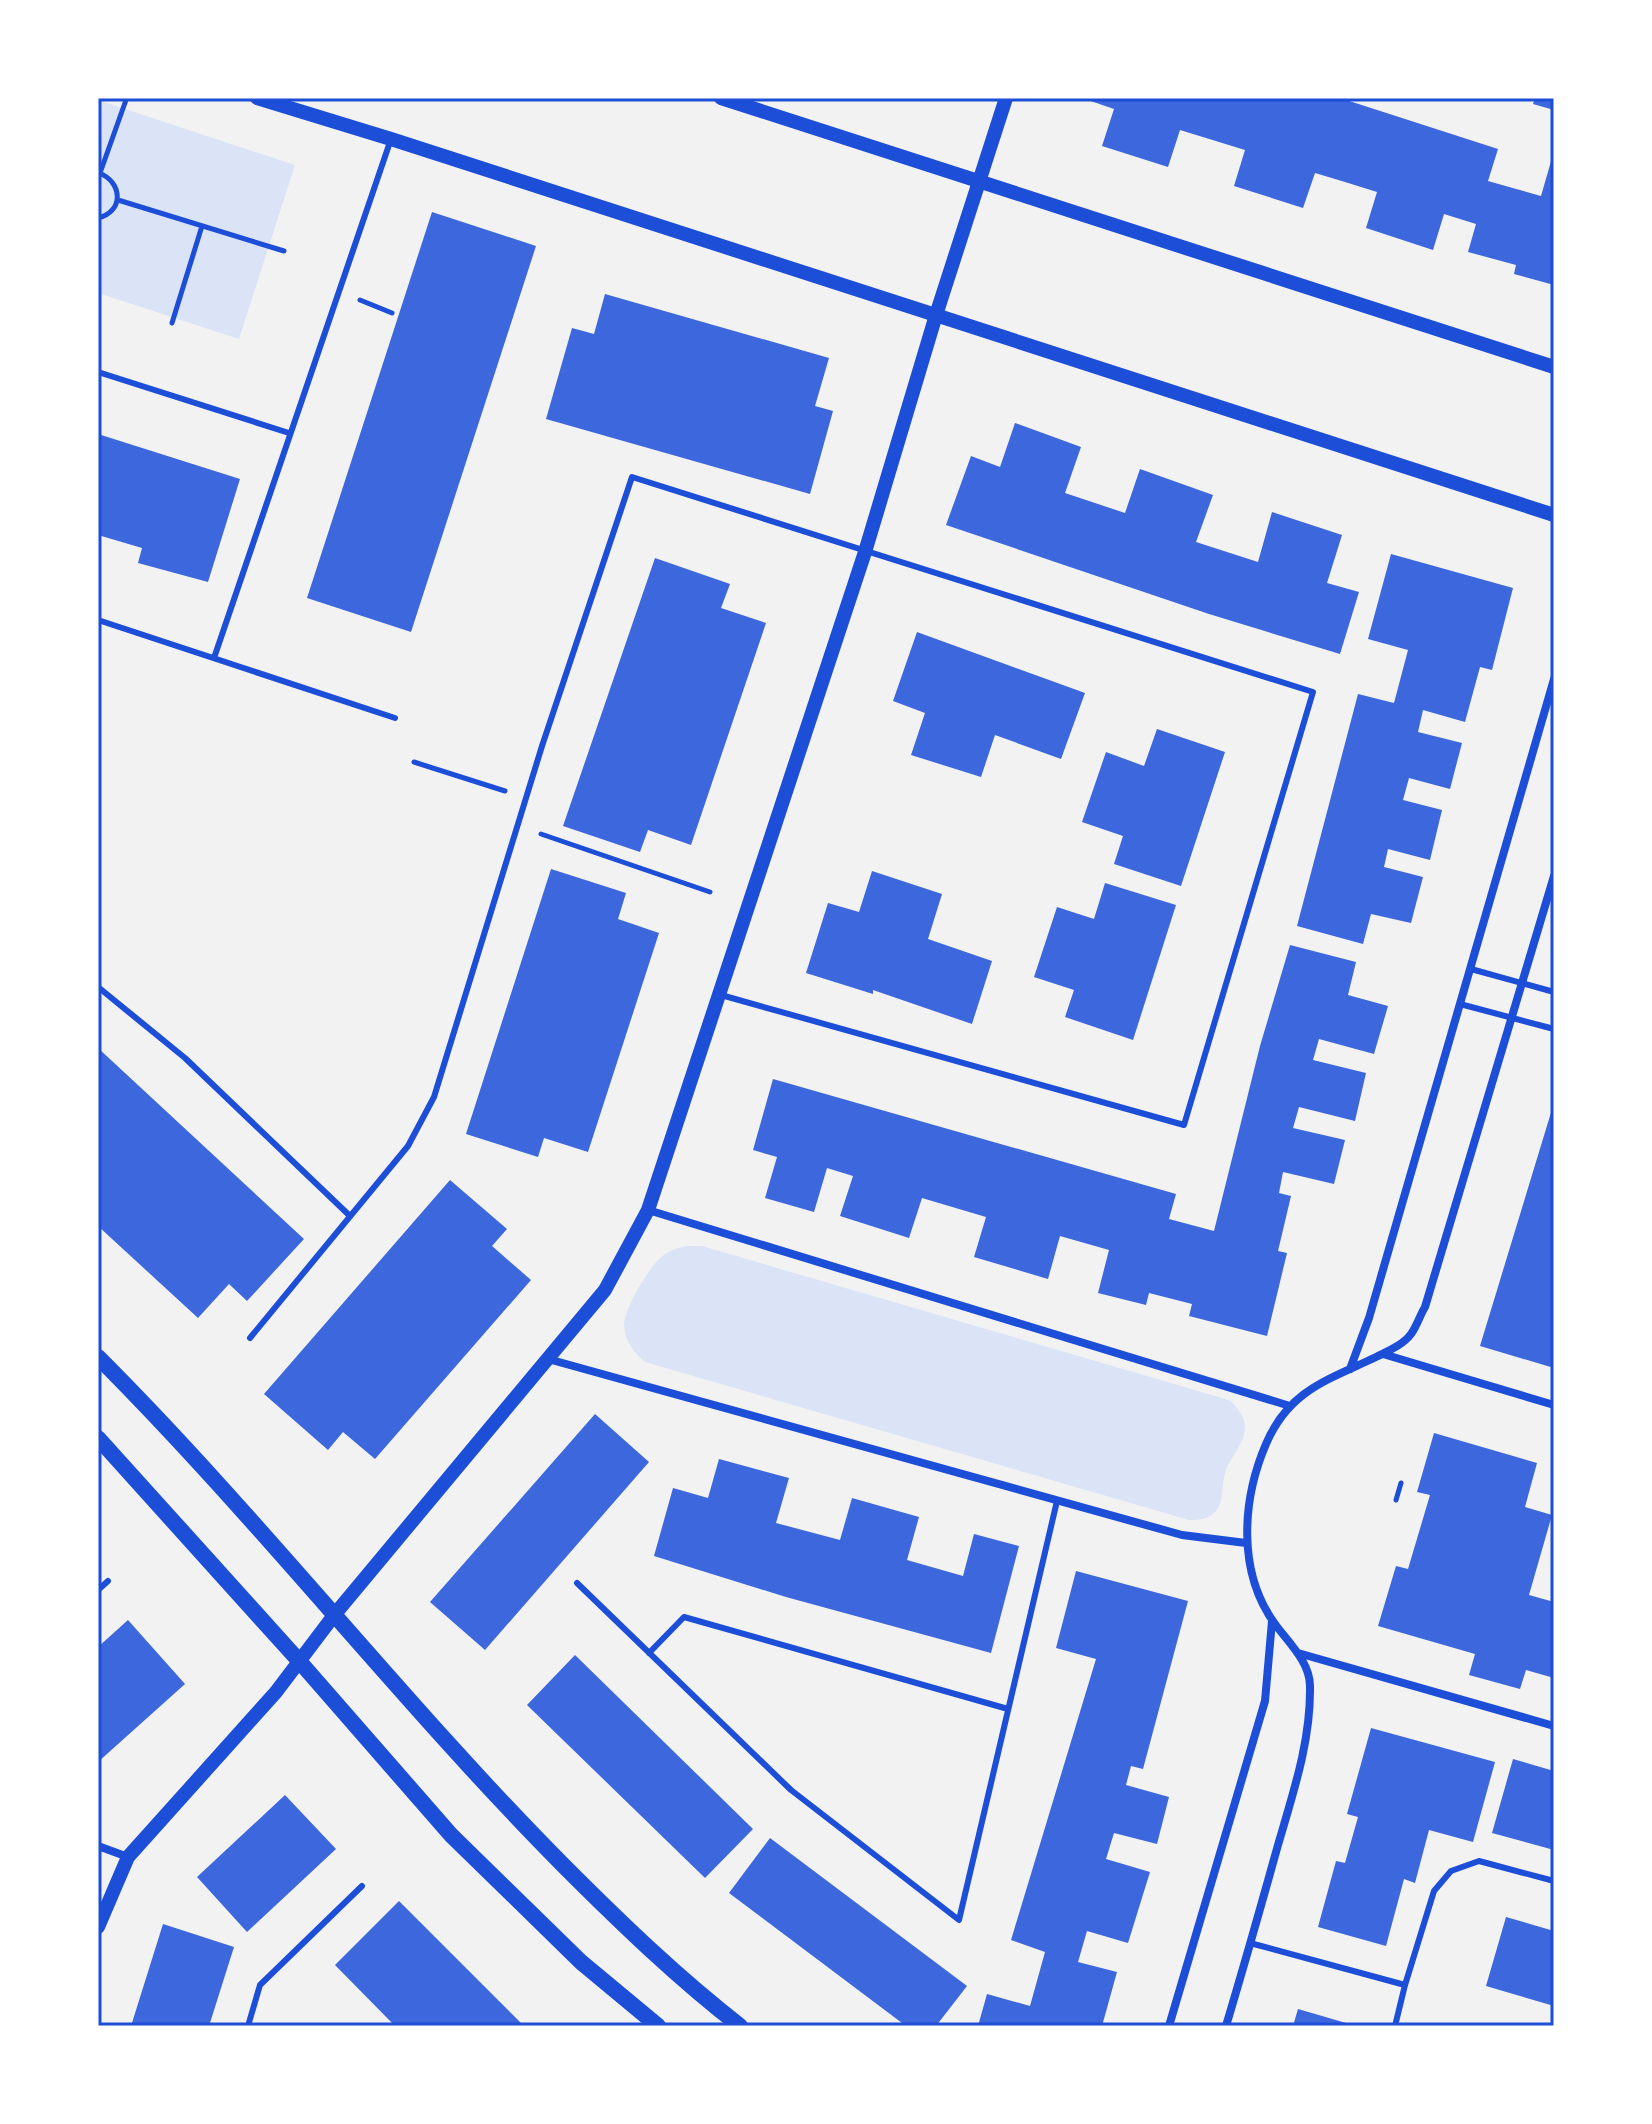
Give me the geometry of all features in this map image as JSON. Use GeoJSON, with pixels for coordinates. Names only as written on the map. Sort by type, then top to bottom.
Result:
{"type":"FeatureCollection","features":[{"type":"Feature","properties":{"kind":"main road"},"geometry":{"type":"LineString","coordinates":[[98,1357],[175,1434],[491,1792],[595,1897],[688,1984],[740,2026]]}},
{"type":"Feature","properties":{"kind":"main road"},"geometry":{"type":"LineString","coordinates":[[98,1438],[451,1835],[581,1962],[658,2026]]}},
{"type":"Feature","properties":{"kind":"street"},"geometry":{"type":"LineString","coordinates":[[257,98],[1554,515]]}},
{"type":"Feature","properties":{"kind":"street"},"geometry":{"type":"LineString","coordinates":[[721,98],[1554,367]]}},
{"type":"Feature","properties":{"kind":"street"},"geometry":{"type":"LineString","coordinates":[[98,1927],[128,1857],[300,1662],[335,1614],[605,1290],[648,1210],[865,552],[936,315],[1006,98]]}},
{"type":"Feature","properties":{"kind":"street"},"geometry":{"type":"LineString","coordinates":[[1350,1369],[1369,1318],[1554,679]]}},
{"type":"Feature","properties":{"kind":"street"},"geometry":{"type":"LineString","coordinates":[[1226,2026],[1305,1750],[1311,1682],[1298,1653],[1272,1621],[1255,1582],[1246,1543],[1249,1492],[1276,1423],[1290,1406],[1317,1383],[1395,1348],[1410,1335],[1425,1307],[1554,876]]}},
{"type":"Feature","properties":{"kind":"street"},"geometry":{"type":"LineString","coordinates":[[648,1210],[1290,1406]]}},
{"type":"Feature","properties":{"kind":"street"},"geometry":{"type":"LineString","coordinates":[[1382,1354],[1554,1405]]}},
{"type":"Feature","properties":{"kind":"street"},"geometry":{"type":"LineString","coordinates":[[548,1359],[1182,1535],[1246,1543]]}},
{"type":"Feature","properties":{"kind":"street"},"geometry":{"type":"LineString","coordinates":[[1169,2026],[1265,1701],[1272,1621]]}},
{"type":"Feature","properties":{"kind":"street"},"geometry":{"type":"LineString","coordinates":[[1298,1653],[1554,1726]]}},
{"type":"Feature","properties":{"kind":"street"},"geometry":{"type":"LineString","coordinates":[[98,1846],[128,1857]]}},
{"type":"Feature","properties":{"kind":"lane"},"geometry":{"type":"LineString","coordinates":[[214,658],[391,139]]}},
{"type":"Feature","properties":{"kind":"lane"},"geometry":{"type":"LineString","coordinates":[[98,372],[289,433]]}},
{"type":"Feature","properties":{"kind":"lane"},"geometry":{"type":"LineString","coordinates":[[250,1338],[408,1146],[434,1097],[542,746],[632,477],[1313,692],[1184,1125],[721,995]]}},
{"type":"Feature","properties":{"kind":"lane"},"geometry":{"type":"LineString","coordinates":[[98,620],[395,718]]}},
{"type":"Feature","properties":{"kind":"lane"},"geometry":{"type":"LineString","coordinates":[[1471,969],[1554,992]]}},
{"type":"Feature","properties":{"kind":"lane"},"geometry":{"type":"LineString","coordinates":[[98,987],[185,1058],[350,1216]]}},
{"type":"Feature","properties":{"kind":"lane"},"geometry":{"type":"LineString","coordinates":[[1460,1004],[1554,1029]]}},
{"type":"Feature","properties":{"kind":"lane"},"geometry":{"type":"LineString","coordinates":[[577,1583],[791,1790],[959,1920],[1057,1501]]}},
{"type":"Feature","properties":{"kind":"lane"},"geometry":{"type":"LineString","coordinates":[[98,1590],[108,1581]]}},
{"type":"Feature","properties":{"kind":"lane"},"geometry":{"type":"LineString","coordinates":[[649,1653],[684,1617],[1008,1709]]}},
{"type":"Feature","properties":{"kind":"lane"},"geometry":{"type":"LineString","coordinates":[[1395,2026],[1434,1891],[1451,1871],[1479,1861],[1554,1881]]}},
{"type":"Feature","properties":{"kind":"lane"},"geometry":{"type":"LineString","coordinates":[[248,2026],[260,1985],[362,1886]]}},
{"type":"Feature","properties":{"kind":"lane"},"geometry":{"type":"LineString","coordinates":[[1250,1943],[1405,1985]]}},
{"type":"Feature","properties":{"kind":"path"},"geometry":{"type":"LineString","coordinates":[[98,218],[111,212],[118,200],[112,180],[99,173],[126,100]]}},
{"type":"Feature","properties":{"kind":"path"},"geometry":{"type":"LineString","coordinates":[[118,200],[284,251]]}},
{"type":"Feature","properties":{"kind":"path"},"geometry":{"type":"LineString","coordinates":[[172,323],[202,226]]}},
{"type":"Feature","properties":{"kind":"path"},"geometry":{"type":"LineString","coordinates":[[414,762],[510,792]]}},
{"type":"Feature","properties":{"kind":"path"},"geometry":{"type":"LineString","coordinates":[[541,834],[710,892]]}},
{"type":"Feature","properties":{"kind":"path"},"geometry":{"type":"LineString","coordinates":[[1396,1500],[1401,1483]]}},
{"type":"Feature","properties":{"kind":"shaded area"},"geometry":{"type":"Polygon","coordinates":[[[98,100],[295,165],[239,339],[98,293],[98,100]]]}},
{"type":"Feature","properties":{"kind":"shaded area"},"geometry":{"type":"Polygon","coordinates":[[[702,1246],[1229,1400],[1242,1415],[1245,1432],[1225,1473],[1217,1510],[1207,1517],[1189,1520],[645,1362],[626,1337],[624,1326],[628,1310],[659,1259],[672,1250],[702,1246]]]}},
{"type":"Feature","properties":{"kind":"building"},"geometry":{"type":"Polygon","coordinates":[[[1082,98],[1340,98],[1498,149],[1488,181],[1541,196],[1554,151],[1554,285],[1514,274],[1516,265],[1468,252],[1476,224],[1444,214],[1433,250],[1366,228],[1377,192],[1345,182],[1315,173],[1303,208],[1234,186],[1245,150],[1180,130],[1168,167],[1102,146],[1114,109],[1082,98]]]}},
{"type":"Feature","properties":{"kind":"building"},"geometry":{"type":"Polygon","coordinates":[[[1535,98],[1554,98],[1554,110],[1533,104],[1535,98]]]}},
{"type":"Feature","properties":{"kind":"building"},"geometry":{"type":"Polygon","coordinates":[[[432,212],[536,246],[411,632],[307,598],[432,212]]]}},
{"type":"Feature","properties":{"kind":"building"},"geometry":{"type":"Polygon","coordinates":[[[605,294],[829,358],[815,406],[833,411],[810,494],[546,419],[572,328],[594,334],[605,294]]]}},
{"type":"Feature","properties":{"kind":"building"},"geometry":{"type":"Polygon","coordinates":[[[1015,423],[1081,447],[1065,493],[1125,513],[1140,469],[1213,495],[1196,542],[1258,562],[1272,512],[1342,535],[1327,583],[1359,592],[1340,654],[1209,614],[946,525],[971,456],[1000,467],[1015,423]]]}},
{"type":"Feature","properties":{"kind":"building"},"geometry":{"type":"Polygon","coordinates":[[[98,434],[240,479],[208,582],[138,563],[142,548],[98,535],[98,434]]]}},
{"type":"Feature","properties":{"kind":"building"},"geometry":{"type":"Polygon","coordinates":[[[1391,554],[1513,588],[1492,670],[1480,667],[1465,722],[1423,710],[1418,732],[1462,743],[1450,789],[1409,778],[1403,800],[1442,810],[1430,860],[1388,849],[1384,867],[1423,877],[1411,923],[1371,914],[1363,944],[1297,926],[1358,694],[1394,703],[1408,650],[1368,639],[1391,554]]]}},
{"type":"Feature","properties":{"kind":"building"},"geometry":{"type":"Polygon","coordinates":[[[655,558],[730,584],[721,608],[766,623],[691,845],[648,830],[640,852],[563,826],[655,558]]]}},
{"type":"Feature","properties":{"kind":"building"},"geometry":{"type":"Polygon","coordinates":[[[917,632],[1085,693],[1061,759],[995,735],[981,777],[911,755],[925,713],[893,701],[917,632]]]}},
{"type":"Feature","properties":{"kind":"building"},"geometry":{"type":"Polygon","coordinates":[[[1157,729],[1225,752],[1181,886],[1114,864],[1123,836],[1082,822],[1106,752],[1144,766],[1157,729]]]}},
{"type":"Feature","properties":{"kind":"building"},"geometry":{"type":"Polygon","coordinates":[[[551,869],[626,893],[618,919],[659,933],[588,1152],[544,1138],[538,1157],[466,1134],[551,869]]]}},
{"type":"Feature","properties":{"kind":"building"},"geometry":{"type":"Polygon","coordinates":[[[872,871],[942,894],[928,939],[992,961],[972,1024],[873,990],[873,994],[806,973],[828,903],[859,912],[872,871]]]}},
{"type":"Feature","properties":{"kind":"building"},"geometry":{"type":"Polygon","coordinates":[[[1105,883],[1176,905],[1133,1040],[1065,1017],[1074,990],[1034,977],[1057,907],[1094,919],[1105,883]]]}},
{"type":"Feature","properties":{"kind":"building"},"geometry":{"type":"Polygon","coordinates":[[[1290,945],[1356,962],[1348,995],[1388,1006],[1374,1054],[1319,1039],[1313,1060],[1366,1073],[1355,1121],[1299,1107],[1293,1128],[1345,1140],[1334,1184],[1283,1172],[1279,1193],[1291,1196],[1278,1251],[1287,1253],[1267,1336],[1189,1316],[1192,1304],[1149,1293],[1146,1305],[1098,1293],[1109,1250],[1060,1236],[1048,1279],[974,1257],[986,1217],[922,1198],[909,1238],[840,1216],[853,1176],[827,1168],[814,1212],[765,1198],[777,1157],[753,1150],[773,1079],[1176,1194],[1169,1219],[1214,1231],[1260,1046],[1290,945]]]}},
{"type":"Feature","properties":{"kind":"building"},"geometry":{"type":"Polygon","coordinates":[[[98,1048],[304,1239],[247,1301],[229,1284],[198,1318],[98,1226],[98,1048]]]}},
{"type":"Feature","properties":{"kind":"building"},"geometry":{"type":"Polygon","coordinates":[[[1554,1106],[1554,1368],[1480,1346],[1554,1106]]]}},
{"type":"Feature","properties":{"kind":"building"},"geometry":{"type":"Polygon","coordinates":[[[450,1180],[507,1229],[492,1246],[531,1280],[375,1459],[343,1432],[328,1450],[264,1394],[450,1180]]]}},
{"type":"Feature","properties":{"kind":"building"},"geometry":{"type":"Polygon","coordinates":[[[595,1414],[649,1462],[485,1650],[430,1602],[595,1414]]]}},
{"type":"Feature","properties":{"kind":"building"},"geometry":{"type":"Polygon","coordinates":[[[1434,1433],[1537,1463],[1525,1507],[1552,1515],[1529,1595],[1554,1602],[1554,1678],[1526,1670],[1520,1689],[1469,1675],[1475,1654],[1378,1626],[1396,1566],[1408,1569],[1430,1495],[1417,1492],[1434,1433]]]}},
{"type":"Feature","properties":{"kind":"building"},"geometry":{"type":"Polygon","coordinates":[[[719,1459],[789,1478],[776,1523],[840,1540],[852,1498],[919,1517],[907,1560],[963,1576],[974,1534],[1019,1546],[991,1653],[786,1597],[654,1556],[673,1488],[708,1498],[719,1459]]]}},
{"type":"Feature","properties":{"kind":"building"},"geometry":{"type":"Polygon","coordinates":[[[1076,1571],[1188,1601],[1143,1769],[1131,1766],[1126,1785],[1169,1797],[1157,1844],[1114,1833],[1106,1859],[1150,1872],[1128,1943],[1087,1931],[1078,1962],[1117,1972],[1102,2026],[978,2026],[987,1994],[1030,2006],[1045,1952],[1011,1940],[1096,1659],[1056,1648],[1076,1571]]]}},
{"type":"Feature","properties":{"kind":"building"},"geometry":{"type":"Polygon","coordinates":[[[128,1620],[185,1684],[98,1762],[98,1647],[128,1620]]]}},
{"type":"Feature","properties":{"kind":"building"},"geometry":{"type":"Polygon","coordinates":[[[575,1655],[753,1829],[705,1878],[527,1705],[575,1655]]]}},
{"type":"Feature","properties":{"kind":"building"},"geometry":{"type":"Polygon","coordinates":[[[1371,1728],[1495,1762],[1473,1842],[1429,1830],[1415,1883],[1404,1879],[1386,1946],[1318,1927],[1336,1861],[1345,1863],[1358,1817],[1347,1814],[1371,1728]]]}},
{"type":"Feature","properties":{"kind":"building"},"geometry":{"type":"Polygon","coordinates":[[[1513,1759],[1554,1771],[1554,1850],[1492,1833],[1513,1759]]]}},
{"type":"Feature","properties":{"kind":"building"},"geometry":{"type":"Polygon","coordinates":[[[285,1795],[336,1849],[247,1932],[197,1877],[285,1795]]]}},
{"type":"Feature","properties":{"kind":"building"},"geometry":{"type":"Polygon","coordinates":[[[770,1838],[967,1986],[936,2026],[906,2026],[729,1893],[770,1838]]]}},
{"type":"Feature","properties":{"kind":"building"},"geometry":{"type":"Polygon","coordinates":[[[399,1901],[524,2026],[395,2026],[335,1965],[399,1901]]]}},
{"type":"Feature","properties":{"kind":"building"},"geometry":{"type":"Polygon","coordinates":[[[1506,1917],[1554,1931],[1554,2006],[1486,1986],[1506,1917]]]}},
{"type":"Feature","properties":{"kind":"building"},"geometry":{"type":"Polygon","coordinates":[[[163,1924],[234,1947],[209,2026],[131,2026],[163,1924]]]}},
{"type":"Feature","properties":{"kind":"building"},"geometry":{"type":"Polygon","coordinates":[[[1298,2009],[1353,2025],[1353,2026],[1293,2026],[1298,2009]]]}}]}
